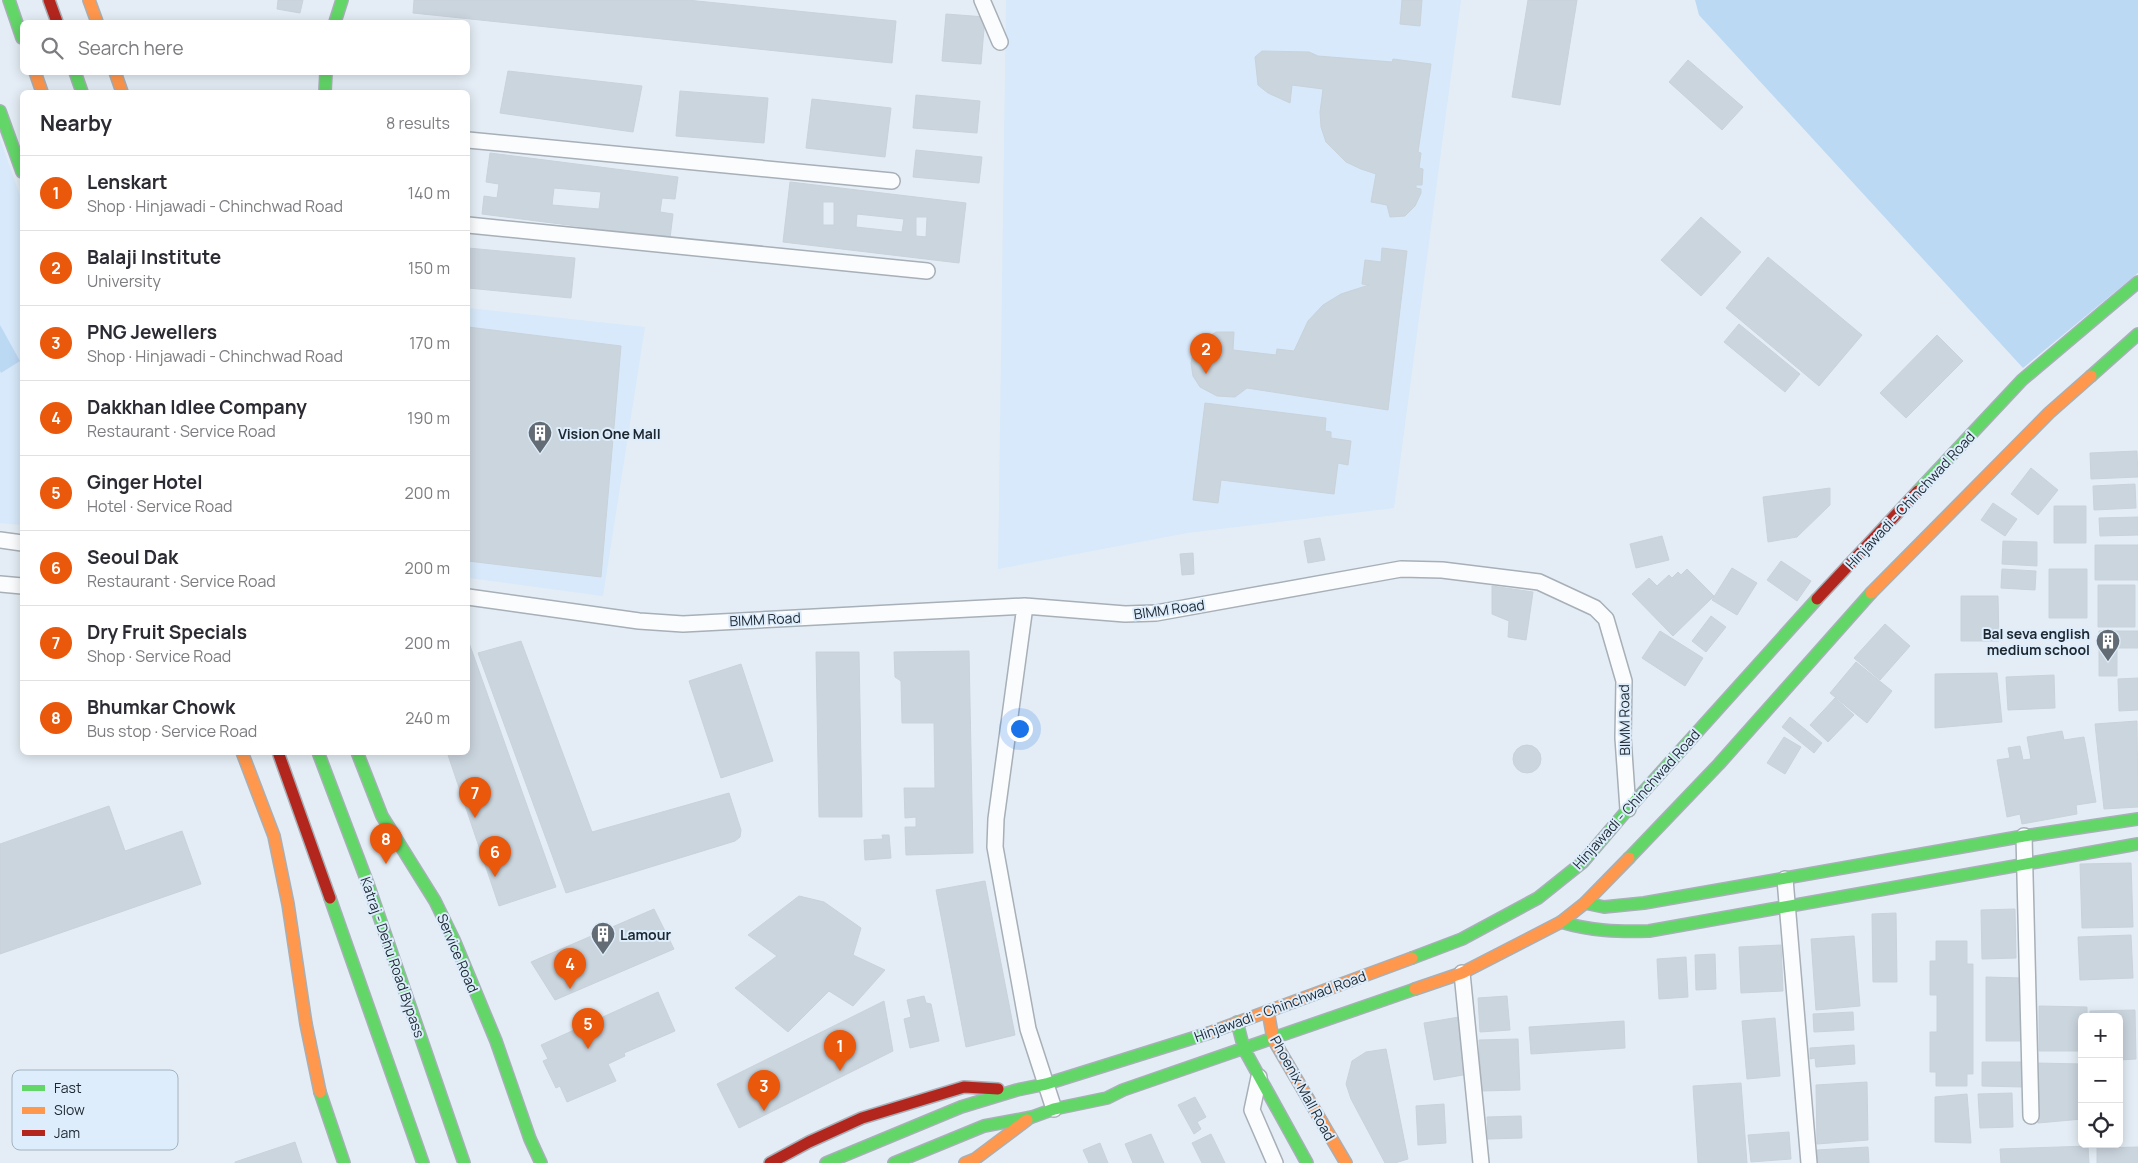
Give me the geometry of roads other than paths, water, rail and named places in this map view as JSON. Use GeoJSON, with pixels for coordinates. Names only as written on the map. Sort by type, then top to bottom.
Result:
{"type":"FeatureCollection","features":[{"type":"Feature","properties":{"kind":"main road"},"geometry":{"type":"LineString","coordinates":[[9,0],[20,32]]}},
{"type":"Feature","properties":{"kind":"main road"},"geometry":{"type":"LineString","coordinates":[[49,0],[56,20]]}},
{"type":"Feature","properties":{"kind":"main road"},"geometry":{"type":"LineString","coordinates":[[89,0],[96,20]]}},
{"type":"Feature","properties":{"kind":"main road"},"geometry":{"type":"LineString","coordinates":[[336,20],[342,0]]}},
{"type":"Feature","properties":{"kind":"main road"},"geometry":{"type":"LineString","coordinates":[[36,75],[41,90]]}},
{"type":"Feature","properties":{"kind":"main road"},"geometry":{"type":"LineString","coordinates":[[76,75],[81,90]]}},
{"type":"Feature","properties":{"kind":"main road"},"geometry":{"type":"LineString","coordinates":[[115,75],[121,90]]}},
{"type":"Feature","properties":{"kind":"main road"},"geometry":{"type":"LineString","coordinates":[[321,90],[326,76]]}},
{"type":"Feature","properties":{"kind":"main road"},"geometry":{"type":"LineString","coordinates":[[325,90],[326,76]]}},
{"type":"Feature","properties":{"kind":"main road"},"geometry":{"type":"LineString","coordinates":[[0,111],[20,166]]}},
{"type":"Feature","properties":{"kind":"main road","name":"Hinjawadi - Chinchwad Road"},"geometry":{"type":"LineString","coordinates":[[826,1163],[974,1102],[1046,1084],[1210,1033],[1462,940],[1538,898],[1583,862],[1628,809],[1841,573],[2022,380],[2138,282]]}},
{"type":"Feature","properties":{"kind":"main road","name":"Hinjawadi - Chinchwad Road"},"geometry":{"type":"LineString","coordinates":[[894,1163],[1027,1109],[1054,1109],[1107,1098],[1462,973],[1561,922],[1585,903],[1719,764],[1868,597],[2049,413],[2138,334]]}},
{"type":"Feature","properties":{"kind":"main road"},"geometry":{"type":"LineString","coordinates":[[243,755],[274,836],[288,904],[317,1083],[344,1163]]}},
{"type":"Feature","properties":{"kind":"main road"},"geometry":{"type":"LineString","coordinates":[[279,755],[424,1163]]}},
{"type":"Feature","properties":{"kind":"main road","name":"Katraj - Dehu Road Bypass"},"geometry":{"type":"LineString","coordinates":[[319,755],[368,884],[464,1163]]}},
{"type":"Feature","properties":{"kind":"main road","name":"Service Road"},"geometry":{"type":"LineString","coordinates":[[358,755],[382,816],[435,901],[454,940],[496,1041],[530,1139],[541,1163]]}},
{"type":"Feature","properties":{"kind":"main road"},"geometry":{"type":"LineString","coordinates":[[1585,903],[1604,907],[1644,902],[1786,879],[2024,836],[2138,819]]}},
{"type":"Feature","properties":{"kind":"main road"},"geometry":{"type":"LineString","coordinates":[[1561,922],[1583,929],[1615,932],[1649,931],[2138,844]]}},
{"type":"Feature","properties":{"kind":"main road","name":"Phoenix Mall Road"},"geometry":{"type":"LineString","coordinates":[[1268,1012],[1273,1039],[1346,1163]]}},
{"type":"Feature","properties":{"kind":"main road"},"geometry":{"type":"LineString","coordinates":[[1237,1022],[1244,1049],[1307,1163]]}},
{"type":"Feature","properties":{"kind":"main road"},"geometry":{"type":"LineString","coordinates":[[770,1163],[809,1142],[862,1118],[964,1087],[1012,1091],[1018,1094],[1027,1109],[975,1159],[965,1163]]}},
{"type":"Feature","properties":{"kind":"street"},"geometry":{"type":"LineString","coordinates":[[982,0],[1000,42]]}},
{"type":"Feature","properties":{"kind":"street"},"geometry":{"type":"LineString","coordinates":[[470,140],[892,181]]}},
{"type":"Feature","properties":{"kind":"street"},"geometry":{"type":"LineString","coordinates":[[470,225],[927,272]]}},
{"type":"Feature","properties":{"kind":"street"},"geometry":{"type":"LineString","coordinates":[[0,540],[20,543]]}},
{"type":"Feature","properties":{"kind":"street","name":"BIMM Road"},"geometry":{"type":"LineString","coordinates":[[470,597],[639,621],[683,624],[1025,606],[1125,614],[1156,613],[1401,570],[1442,570],[1539,582],[1595,608],[1606,619],[1624,681],[1622,738],[1628,809]]}},
{"type":"Feature","properties":{"kind":"street"},"geometry":{"type":"LineString","coordinates":[[0,584],[20,586]]}},
{"type":"Feature","properties":{"kind":"street"},"geometry":{"type":"LineString","coordinates":[[1025,606],[996,819],[995,847],[1028,1029],[1054,1109]]}},
{"type":"Feature","properties":{"kind":"street"},"geometry":{"type":"LineString","coordinates":[[2024,836],[2031,1116]]}},
{"type":"Feature","properties":{"kind":"street"},"geometry":{"type":"LineString","coordinates":[[1786,879],[1809,1163]]}},
{"type":"Feature","properties":{"kind":"street"},"geometry":{"type":"LineString","coordinates":[[1462,973],[1481,1163]]}},
{"type":"Feature","properties":{"kind":"street"},"geometry":{"type":"LineString","coordinates":[[1259,1077],[1252,1110],[1275,1163]]}},
{"type":"Feature","properties":{"kind":"place","name":"Balaji Institute"},"geometry":{"type":"Point","coordinates":[1206,374]}},
{"type":"Feature","properties":{"kind":"place","name":"Vision One Mall"},"geometry":{"type":"Point","coordinates":[540,454]}},
{"type":"Feature","properties":{"kind":"place","name":"Bal seva english medium school"},"geometry":{"type":"Point","coordinates":[2108,662]}},
{"type":"Feature","properties":{"kind":"place","name":"Dry Fruit Specials"},"geometry":{"type":"Point","coordinates":[475,818]}},
{"type":"Feature","properties":{"kind":"place","name":"Bhumkar Chowk"},"geometry":{"type":"Point","coordinates":[386,864]}},
{"type":"Feature","properties":{"kind":"place","name":"Seoul Dak"},"geometry":{"type":"Point","coordinates":[495,877]}},
{"type":"Feature","properties":{"kind":"place","name":"Lamour"},"geometry":{"type":"Point","coordinates":[603,955]}},
{"type":"Feature","properties":{"kind":"place","name":"Dakkhan Idlee Company"},"geometry":{"type":"Point","coordinates":[570,989]}},
{"type":"Feature","properties":{"kind":"place","name":"Ginger Hotel"},"geometry":{"type":"Point","coordinates":[588,1049]}},
{"type":"Feature","properties":{"kind":"place","name":"Lenskart"},"geometry":{"type":"Point","coordinates":[840,1071]}},
{"type":"Feature","properties":{"kind":"place","name":"PNG Jewellers"},"geometry":{"type":"Point","coordinates":[764,1111]}}]}
